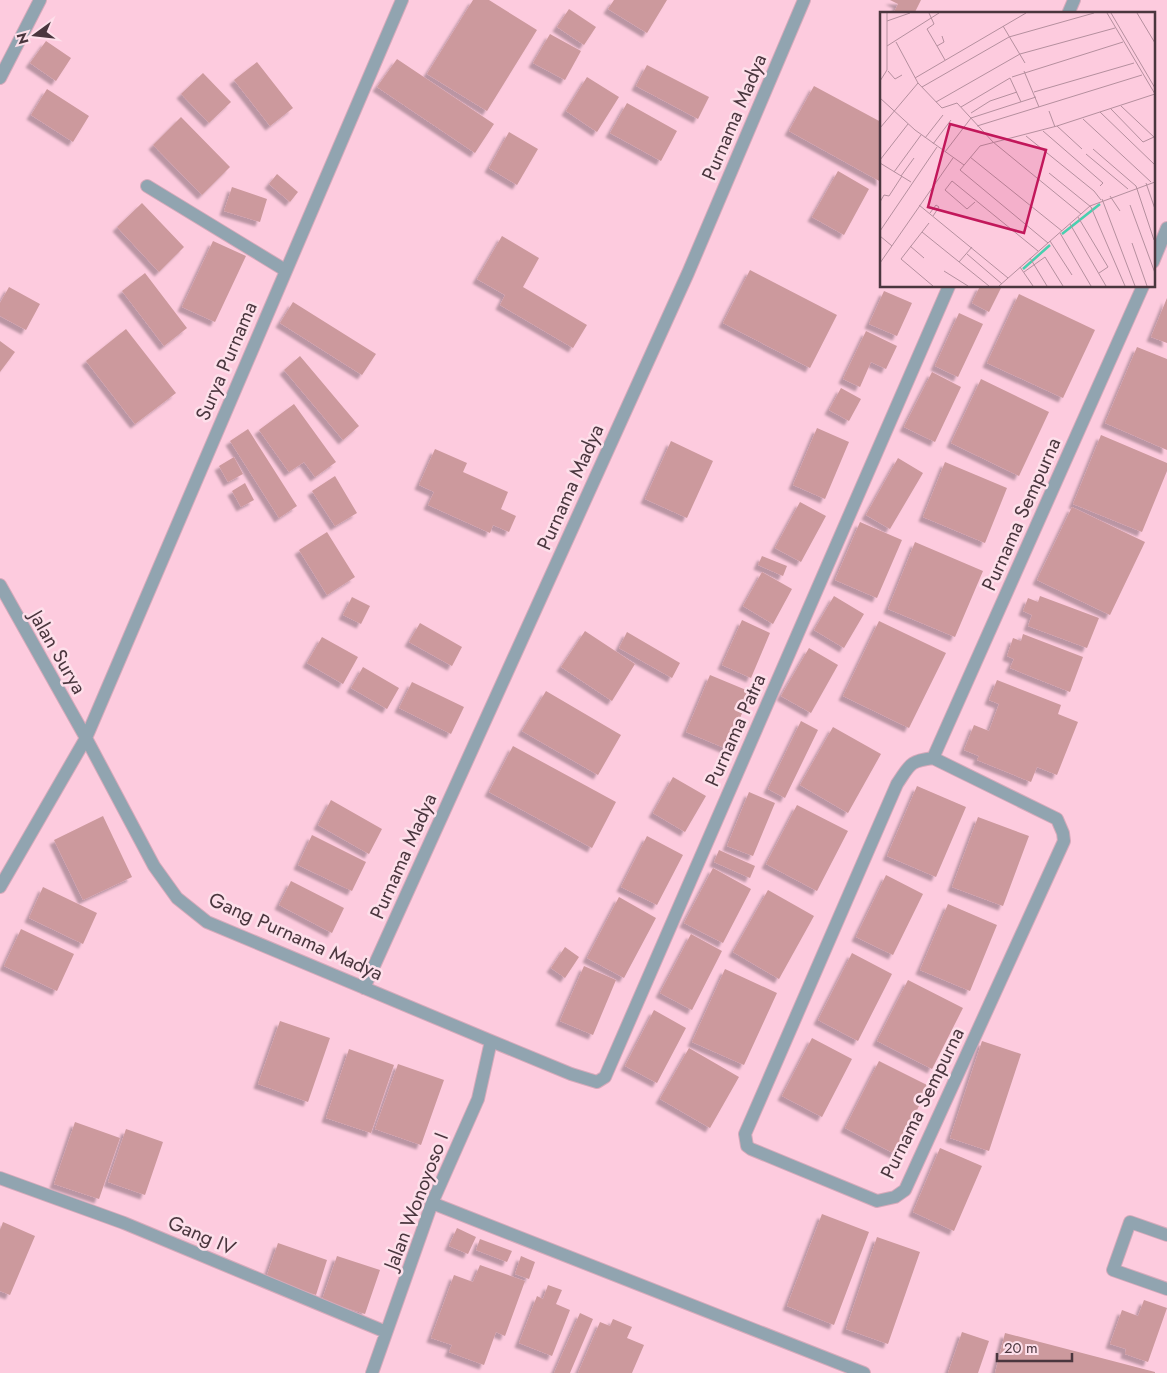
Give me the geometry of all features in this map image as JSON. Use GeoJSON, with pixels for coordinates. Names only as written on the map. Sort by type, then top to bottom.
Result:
{"type":"FeatureCollection","features":[{"type":"Feature","properties":{"kind":"street"},"geometry":{"type":"LineString","coordinates":[[0,78],[40,0]]}},
{"type":"Feature","properties":{"kind":"street","name":"Surya Purnama"},"geometry":{"type":"LineString","coordinates":[[0,886],[86,738],[402,0]]}},
{"type":"Feature","properties":{"kind":"street","name":"Purnama Madya"},"geometry":{"type":"LineString","coordinates":[[364,988],[688,273],[804,0]]}},
{"type":"Feature","properties":{"kind":"street"},"geometry":{"type":"LineString","coordinates":[[1069,12],[1074,0]]}},
{"type":"Feature","properties":{"kind":"street"},"geometry":{"type":"LineString","coordinates":[[147,186],[285,270]]}},
{"type":"Feature","properties":{"kind":"street"},"geometry":{"type":"LineString","coordinates":[[1154,260],[1167,228]]}},
{"type":"Feature","properties":{"kind":"street","name":"Purnama Patra"},"geometry":{"type":"LineString","coordinates":[[491,1041],[571,1074],[597,1082],[604,1077],[948,288]]}},
{"type":"Feature","properties":{"kind":"street","name":"Purnama Sempurna"},"geometry":{"type":"LineString","coordinates":[[934,758],[1142,288]]}},
{"type":"Feature","properties":{"kind":"street","name":"Jalan Surya"},"geometry":{"type":"LineString","coordinates":[[0,585],[86,738]]}},
{"type":"Feature","properties":{"kind":"street","name":"Gang Purnama Madya"},"geometry":{"type":"LineString","coordinates":[[86,738],[154,866],[177,898],[207,922],[491,1041]]}},
{"type":"Feature","properties":{"kind":"street","name":"Purnama Sempurna"},"geometry":{"type":"LineString","coordinates":[[934,758],[1057,819],[1064,841],[905,1190],[895,1197],[878,1201],[751,1149],[747,1146],[745,1134],[897,784],[910,764],[915,761],[934,758]]}},
{"type":"Feature","properties":{"kind":"street","name":"Jalan Wonoyoso I"},"geometry":{"type":"LineString","coordinates":[[372,1373],[432,1203],[478,1099],[491,1041]]}},
{"type":"Feature","properties":{"kind":"street","name":"Gang IV"},"geometry":{"type":"LineString","coordinates":[[0,1178],[124,1223],[386,1332]]}},
{"type":"Feature","properties":{"kind":"street"},"geometry":{"type":"LineString","coordinates":[[432,1203],[864,1373]]}},
{"type":"Feature","properties":{"kind":"street"},"geometry":{"type":"LineString","coordinates":[[1167,1235],[1130,1222],[1113,1270],[1167,1289]]}},
{"type":"Feature","properties":{"kind":"building"},"geometry":{"type":"Polygon","coordinates":[[[473,0],[489,0],[537,30],[487,111],[427,74],[473,0]]]}},
{"type":"Feature","properties":{"kind":"building"},"geometry":{"type":"Polygon","coordinates":[[[614,0],[667,0],[647,33],[608,9],[614,0]]]}},
{"type":"Feature","properties":{"kind":"building"},"geometry":{"type":"Polygon","coordinates":[[[890,0],[921,0],[915,12],[894,12],[898,4],[890,0]]]}},
{"type":"Feature","properties":{"kind":"building"},"geometry":{"type":"Polygon","coordinates":[[[569,9],[596,27],[584,45],[557,27],[569,9]]]}},
{"type":"Feature","properties":{"kind":"building"},"geometry":{"type":"Polygon","coordinates":[[[550,34],[581,51],[565,80],[533,63],[550,34]]]}},
{"type":"Feature","properties":{"kind":"building"},"geometry":{"type":"Polygon","coordinates":[[[46,41],[71,58],[56,81],[30,63],[46,41]]]}},
{"type":"Feature","properties":{"kind":"building"},"geometry":{"type":"Polygon","coordinates":[[[397,59],[494,124],[475,153],[377,87],[397,59]]]}},
{"type":"Feature","properties":{"kind":"building"},"geometry":{"type":"Polygon","coordinates":[[[257,62],[293,108],[270,126],[234,80],[257,62]]]}},
{"type":"Feature","properties":{"kind":"building"},"geometry":{"type":"Polygon","coordinates":[[[647,65],[709,97],[698,119],[636,86],[647,65]]]}},
{"type":"Feature","properties":{"kind":"building"},"geometry":{"type":"Polygon","coordinates":[[[203,73],[231,102],[209,123],[181,94],[203,73]]]}},
{"type":"Feature","properties":{"kind":"building"},"geometry":{"type":"Polygon","coordinates":[[[587,77],[619,97],[597,132],[566,111],[587,77]]]}},
{"type":"Feature","properties":{"kind":"building"},"geometry":{"type":"Polygon","coordinates":[[[814,86],[880,121],[880,181],[789,131],[814,86]]]}},
{"type":"Feature","properties":{"kind":"building"},"geometry":{"type":"Polygon","coordinates":[[[47,89],[89,116],[73,142],[31,115],[47,89]]]}},
{"type":"Feature","properties":{"kind":"building"},"geometry":{"type":"Polygon","coordinates":[[[627,103],[677,131],[661,161],[610,133],[627,103]]]}},
{"type":"Feature","properties":{"kind":"building"},"geometry":{"type":"Polygon","coordinates":[[[181,117],[230,167],[202,195],[153,145],[181,117]]]}},
{"type":"Feature","properties":{"kind":"building"},"geometry":{"type":"Polygon","coordinates":[[[509,132],[538,149],[517,185],[489,168],[509,132]]]}},
{"type":"Feature","properties":{"kind":"building"},"geometry":{"type":"Polygon","coordinates":[[[838,171],[869,189],[844,235],[812,217],[838,171]]]}},
{"type":"Feature","properties":{"kind":"building"},"geometry":{"type":"Polygon","coordinates":[[[277,174],[298,192],[290,202],[269,184],[277,174]]]}},
{"type":"Feature","properties":{"kind":"building"},"geometry":{"type":"Polygon","coordinates":[[[232,187],[267,199],[260,222],[224,211],[232,187]]]}},
{"type":"Feature","properties":{"kind":"building"},"geometry":{"type":"Polygon","coordinates":[[[142,203],[184,247],[159,272],[117,227],[142,203]]]}},
{"type":"Feature","properties":{"kind":"building"},"geometry":{"type":"Polygon","coordinates":[[[502,236],[539,258],[523,287],[587,325],[573,348],[500,305],[505,295],[477,279],[502,236]]]}},
{"type":"Feature","properties":{"kind":"building"},"geometry":{"type":"Polygon","coordinates":[[[213,241],[246,256],[215,322],[182,307],[213,241]]]}},
{"type":"Feature","properties":{"kind":"building"},"geometry":{"type":"Polygon","coordinates":[[[750,270],[837,315],[810,368],[723,323],[750,270]]]}},
{"type":"Feature","properties":{"kind":"building"},"geometry":{"type":"Polygon","coordinates":[[[145,273],[187,328],[164,346],[122,291],[145,273]]]}},
{"type":"Feature","properties":{"kind":"building"},"geometry":{"type":"Polygon","coordinates":[[[9,287],[40,304],[26,330],[0,316],[0,303],[9,287]]]}},
{"type":"Feature","properties":{"kind":"building"},"geometry":{"type":"Polygon","coordinates":[[[979,288],[1001,288],[989,312],[972,303],[979,288]]]}},
{"type":"Feature","properties":{"kind":"building"},"geometry":{"type":"Polygon","coordinates":[[[884,291],[912,303],[897,336],[869,324],[884,291]]]}},
{"type":"Feature","properties":{"kind":"building"},"geometry":{"type":"Polygon","coordinates":[[[1019,294],[1095,330],[1063,398],[987,363],[1019,294]]]}},
{"type":"Feature","properties":{"kind":"building"},"geometry":{"type":"Polygon","coordinates":[[[1167,298],[1167,343],[1151,337],[1167,298]]]}},
{"type":"Feature","properties":{"kind":"building"},"geometry":{"type":"Polygon","coordinates":[[[293,302],[376,354],[362,375],[280,323],[293,302]]]}},
{"type":"Feature","properties":{"kind":"building"},"geometry":{"type":"Polygon","coordinates":[[[959,313],[983,324],[958,377],[935,366],[959,313]]]}},
{"type":"Feature","properties":{"kind":"building"},"geometry":{"type":"Polygon","coordinates":[[[126,329],[176,393],[135,424],[86,361],[126,329]]]}},
{"type":"Feature","properties":{"kind":"building"},"geometry":{"type":"Polygon","coordinates":[[[866,331],[897,346],[886,369],[871,362],[860,387],[843,379],[866,331]]]}},
{"type":"Feature","properties":{"kind":"building"},"geometry":{"type":"Polygon","coordinates":[[[0,341],[15,352],[0,372],[0,341]]]}},
{"type":"Feature","properties":{"kind":"building"},"geometry":{"type":"Polygon","coordinates":[[[1137,347],[1167,359],[1167,450],[1105,423],[1137,347]]]}},
{"type":"Feature","properties":{"kind":"building"},"geometry":{"type":"Polygon","coordinates":[[[300,356],[359,426],[343,440],[284,370],[300,356]]]}},
{"type":"Feature","properties":{"kind":"building"},"geometry":{"type":"Polygon","coordinates":[[[932,372],[961,387],[935,442],[904,427],[932,372]]]}},
{"type":"Feature","properties":{"kind":"building"},"geometry":{"type":"Polygon","coordinates":[[[981,379],[1049,412],[1019,476],[951,443],[981,379]]]}},
{"type":"Feature","properties":{"kind":"building"},"geometry":{"type":"Polygon","coordinates":[[[841,388],[861,399],[849,421],[829,410],[841,388]]]}},
{"type":"Feature","properties":{"kind":"building"},"geometry":{"type":"Polygon","coordinates":[[[294,404],[336,462],[315,477],[304,462],[289,472],[259,430],[294,404]]]}},
{"type":"Feature","properties":{"kind":"building"},"geometry":{"type":"Polygon","coordinates":[[[817,428],[849,442],[825,499],[793,485],[817,428]]]}},
{"type":"Feature","properties":{"kind":"building"},"geometry":{"type":"Polygon","coordinates":[[[248,429],[297,506],[279,518],[230,441],[248,429]]]}},
{"type":"Feature","properties":{"kind":"building"},"geometry":{"type":"Polygon","coordinates":[[[1101,435],[1167,463],[1167,471],[1142,532],[1073,504],[1101,435]]]}},
{"type":"Feature","properties":{"kind":"building"},"geometry":{"type":"Polygon","coordinates":[[[671,441],[713,461],[687,518],[645,499],[671,441]]]}},
{"type":"Feature","properties":{"kind":"building"},"geometry":{"type":"Polygon","coordinates":[[[435,449],[467,463],[463,472],[508,492],[501,509],[516,516],[509,532],[493,525],[490,533],[428,505],[434,492],[419,485],[435,449]]]}},
{"type":"Feature","properties":{"kind":"building"},"geometry":{"type":"Polygon","coordinates":[[[234,457],[243,474],[228,482],[219,466],[234,457]]]}},
{"type":"Feature","properties":{"kind":"building"},"geometry":{"type":"Polygon","coordinates":[[[898,458],[923,473],[890,529],[866,515],[898,458]]]}},
{"type":"Feature","properties":{"kind":"building"},"geometry":{"type":"Polygon","coordinates":[[[945,462],[1007,488],[985,543],[923,517],[945,462]]]}},
{"type":"Feature","properties":{"kind":"building"},"geometry":{"type":"Polygon","coordinates":[[[335,476],[357,513],[335,526],[312,491],[335,476]]]}},
{"type":"Feature","properties":{"kind":"building"},"geometry":{"type":"Polygon","coordinates":[[[245,483],[254,500],[241,507],[232,491],[245,483]]]}},
{"type":"Feature","properties":{"kind":"building"},"geometry":{"type":"Polygon","coordinates":[[[800,502],[826,516],[801,562],[775,548],[800,502]]]}},
{"type":"Feature","properties":{"kind":"building"},"geometry":{"type":"Polygon","coordinates":[[[1072,507],[1145,542],[1110,615],[1037,580],[1072,507]]]}},
{"type":"Feature","properties":{"kind":"building"},"geometry":{"type":"Polygon","coordinates":[[[860,522],[902,540],[877,598],[835,580],[860,522]]]}},
{"type":"Feature","properties":{"kind":"building"},"geometry":{"type":"Polygon","coordinates":[[[327,532],[355,577],[327,595],[299,550],[327,532]]]}},
{"type":"Feature","properties":{"kind":"building"},"geometry":{"type":"Polygon","coordinates":[[[915,542],[983,571],[955,637],[888,609],[915,542]]]}},
{"type":"Feature","properties":{"kind":"building"},"geometry":{"type":"Polygon","coordinates":[[[762,556],[787,566],[783,576],[758,565],[762,556]]]}},
{"type":"Feature","properties":{"kind":"building"},"geometry":{"type":"Polygon","coordinates":[[[762,572],[792,589],[773,624],[743,606],[762,572]]]}},
{"type":"Feature","properties":{"kind":"building"},"geometry":{"type":"Polygon","coordinates":[[[834,596],[864,614],[844,648],[814,630],[834,596]]]}},
{"type":"Feature","properties":{"kind":"building"},"geometry":{"type":"Polygon","coordinates":[[[1040,596],[1099,618],[1087,648],[1028,626],[1032,615],[1023,611],[1028,598],[1038,602],[1040,596]]]}},
{"type":"Feature","properties":{"kind":"building"},"geometry":{"type":"Polygon","coordinates":[[[352,597],[370,606],[361,624],[343,615],[352,597]]]}},
{"type":"Feature","properties":{"kind":"building"},"geometry":{"type":"Polygon","coordinates":[[[742,620],[770,633],[751,678],[722,665],[742,620]]]}},
{"type":"Feature","properties":{"kind":"building"},"geometry":{"type":"Polygon","coordinates":[[[879,621],[946,653],[909,728],[843,696],[879,621]]]}},
{"type":"Feature","properties":{"kind":"building"},"geometry":{"type":"Polygon","coordinates":[[[420,623],[462,647],[452,666],[409,642],[420,623]]]}},
{"type":"Feature","properties":{"kind":"building"},"geometry":{"type":"Polygon","coordinates":[[[585,631],[635,664],[612,701],[561,667],[585,631]]]}},
{"type":"Feature","properties":{"kind":"building"},"geometry":{"type":"Polygon","coordinates":[[[627,632],[680,663],[672,678],[619,648],[627,632]]]}},
{"type":"Feature","properties":{"kind":"building"},"geometry":{"type":"Polygon","coordinates":[[[1023,634],[1083,657],[1070,692],[1010,668],[1014,659],[1007,656],[1013,638],[1021,641],[1023,634]]]}},
{"type":"Feature","properties":{"kind":"building"},"geometry":{"type":"Polygon","coordinates":[[[322,637],[358,657],[343,684],[307,663],[322,637]]]}},
{"type":"Feature","properties":{"kind":"building"},"geometry":{"type":"Polygon","coordinates":[[[809,648],[838,665],[811,713],[781,696],[809,648]]]}},
{"type":"Feature","properties":{"kind":"building"},"geometry":{"type":"Polygon","coordinates":[[[363,667],[399,688],[387,709],[351,688],[363,667]]]}},
{"type":"Feature","properties":{"kind":"building"},"geometry":{"type":"Polygon","coordinates":[[[710,675],[751,692],[727,749],[686,732],[710,675]]]}},
{"type":"Feature","properties":{"kind":"building"},"geometry":{"type":"Polygon","coordinates":[[[997,680],[1061,705],[1058,714],[1078,722],[1057,775],[1037,767],[1031,782],[977,760],[979,756],[964,750],[974,725],[989,731],[999,704],[989,700],[997,680]]]}},
{"type":"Feature","properties":{"kind":"building"},"geometry":{"type":"Polygon","coordinates":[[[412,682],[464,707],[451,734],[399,708],[412,682]]]}},
{"type":"Feature","properties":{"kind":"building"},"geometry":{"type":"Polygon","coordinates":[[[546,691],[621,735],[598,775],[522,731],[546,691]]]}},
{"type":"Feature","properties":{"kind":"building"},"geometry":{"type":"Polygon","coordinates":[[[801,721],[818,730],[785,798],[768,789],[801,721]]]}},
{"type":"Feature","properties":{"kind":"building"},"geometry":{"type":"Polygon","coordinates":[[[833,727],[881,754],[848,813],[800,785],[833,727]]]}},
{"type":"Feature","properties":{"kind":"building"},"geometry":{"type":"Polygon","coordinates":[[[513,746],[616,802],[592,848],[489,792],[513,746]]]}},
{"type":"Feature","properties":{"kind":"building"},"geometry":{"type":"Polygon","coordinates":[[[673,777],[706,796],[685,832],[653,813],[673,777]]]}},
{"type":"Feature","properties":{"kind":"building"},"geometry":{"type":"Polygon","coordinates":[[[917,786],[966,807],[936,877],[887,856],[917,786]]]}},
{"type":"Feature","properties":{"kind":"building"},"geometry":{"type":"Polygon","coordinates":[[[749,792],[775,803],[753,856],[727,846],[749,792]]]}},
{"type":"Feature","properties":{"kind":"building"},"geometry":{"type":"Polygon","coordinates":[[[331,800],[382,829],[369,854],[318,825],[331,800]]]}},
{"type":"Feature","properties":{"kind":"building"},"geometry":{"type":"Polygon","coordinates":[[[797,805],[848,831],[817,891],[766,864],[797,805]]]}},
{"type":"Feature","properties":{"kind":"building"},"geometry":{"type":"Polygon","coordinates":[[[103,816],[132,877],[83,900],[54,840],[103,816]]]}},
{"type":"Feature","properties":{"kind":"building"},"geometry":{"type":"Polygon","coordinates":[[[978,817],[1029,836],[1003,906],[952,887],[978,817]]]}},
{"type":"Feature","properties":{"kind":"building"},"geometry":{"type":"Polygon","coordinates":[[[312,835],[366,862],[352,891],[298,865],[312,835]]]}},
{"type":"Feature","properties":{"kind":"building"},"geometry":{"type":"Polygon","coordinates":[[[647,836],[683,855],[657,905],[621,887],[647,836]]]}},
{"type":"Feature","properties":{"kind":"building"},"geometry":{"type":"Polygon","coordinates":[[[719,850],[755,866],[750,878],[714,862],[719,850]]]}},
{"type":"Feature","properties":{"kind":"building"},"geometry":{"type":"Polygon","coordinates":[[[713,868],[751,889],[723,943],[684,923],[713,868]]]}},
{"type":"Feature","properties":{"kind":"building"},"geometry":{"type":"Polygon","coordinates":[[[886,875],[923,894],[893,955],[856,937],[886,875]]]}},
{"type":"Feature","properties":{"kind":"building"},"geometry":{"type":"Polygon","coordinates":[[[291,881],[344,908],[332,933],[279,905],[291,881]]]}},
{"type":"Feature","properties":{"kind":"building"},"geometry":{"type":"Polygon","coordinates":[[[43,887],[97,913],[83,944],[29,918],[43,887]]]}},
{"type":"Feature","properties":{"kind":"building"},"geometry":{"type":"Polygon","coordinates":[[[768,890],[814,916],[779,979],[733,952],[768,890]]]}},
{"type":"Feature","properties":{"kind":"building"},"geometry":{"type":"Polygon","coordinates":[[[619,897],[656,918],[624,978],[587,958],[619,897]]]}},
{"type":"Feature","properties":{"kind":"building"},"geometry":{"type":"Polygon","coordinates":[[[948,904],[997,925],[970,991],[920,970],[948,904]]]}},
{"type":"Feature","properties":{"kind":"building"},"geometry":{"type":"Polygon","coordinates":[[[21,929],[74,954],[57,991],[4,966],[21,929]]]}},
{"type":"Feature","properties":{"kind":"building"},"geometry":{"type":"Polygon","coordinates":[[[691,934],[722,951],[692,1010],[660,993],[691,934]]]}},
{"type":"Feature","properties":{"kind":"building"},"geometry":{"type":"Polygon","coordinates":[[[565,947],[579,957],[565,978],[551,968],[565,947]]]}},
{"type":"Feature","properties":{"kind":"building"},"geometry":{"type":"Polygon","coordinates":[[[852,953],[892,974],[858,1041],[818,1020],[852,953]]]}},
{"type":"Feature","properties":{"kind":"building"},"geometry":{"type":"Polygon","coordinates":[[[584,966],[616,980],[593,1035],[560,1021],[584,966]]]}},
{"type":"Feature","properties":{"kind":"building"},"geometry":{"type":"Polygon","coordinates":[[[725,969],[777,993],[744,1065],[692,1042],[725,969]]]}},
{"type":"Feature","properties":{"kind":"building"},"geometry":{"type":"Polygon","coordinates":[[[908,980],[963,1008],[932,1069],[877,1041],[908,980]]]}},
{"type":"Feature","properties":{"kind":"building"},"geometry":{"type":"Polygon","coordinates":[[[654,1010],[686,1028],[657,1083],[625,1066],[654,1010]]]}},
{"type":"Feature","properties":{"kind":"building"},"geometry":{"type":"Polygon","coordinates":[[[280,1021],[330,1038],[308,1102],[258,1084],[280,1021]]]}},
{"type":"Feature","properties":{"kind":"building"},"geometry":{"type":"Polygon","coordinates":[[[812,1038],[852,1059],[822,1117],[782,1096],[812,1038]]]}},
{"type":"Feature","properties":{"kind":"building"},"geometry":{"type":"Polygon","coordinates":[[[982,1041],[1021,1054],[989,1151],[950,1138],[982,1041]]]}},
{"type":"Feature","properties":{"kind":"building"},"geometry":{"type":"Polygon","coordinates":[[[689,1048],[739,1077],[710,1128],[660,1099],[689,1048]]]}},
{"type":"Feature","properties":{"kind":"building"},"geometry":{"type":"Polygon","coordinates":[[[349,1049],[394,1065],[371,1133],[326,1118],[349,1049]]]}},
{"type":"Feature","properties":{"kind":"building"},"geometry":{"type":"Polygon","coordinates":[[[879,1061],[929,1086],[895,1154],[845,1128],[879,1061]]]}},
{"type":"Feature","properties":{"kind":"building"},"geometry":{"type":"Polygon","coordinates":[[[398,1064],[444,1080],[421,1145],[375,1129],[398,1064]]]}},
{"type":"Feature","properties":{"kind":"building"},"geometry":{"type":"Polygon","coordinates":[[[75,1122],[120,1138],[99,1199],[54,1184],[75,1122]]]}},
{"type":"Feature","properties":{"kind":"building"},"geometry":{"type":"Polygon","coordinates":[[[126,1129],[163,1142],[145,1195],[108,1182],[126,1129]]]}},
{"type":"Feature","properties":{"kind":"building"},"geometry":{"type":"Polygon","coordinates":[[[940,1148],[982,1166],[954,1231],[913,1212],[940,1148]]]}},
{"type":"Feature","properties":{"kind":"building"},"geometry":{"type":"Polygon","coordinates":[[[822,1214],[869,1232],[834,1325],[787,1306],[822,1214]]]}},
{"type":"Feature","properties":{"kind":"building"},"geometry":{"type":"Polygon","coordinates":[[[3,1222],[35,1236],[10,1295],[0,1291],[0,1230],[3,1222]]]}},
{"type":"Feature","properties":{"kind":"building"},"geometry":{"type":"Polygon","coordinates":[[[457,1228],[476,1237],[468,1254],[449,1246],[457,1228]]]}},
{"type":"Feature","properties":{"kind":"building"},"geometry":{"type":"Polygon","coordinates":[[[877,1237],[920,1252],[888,1344],[846,1329],[877,1237]]]}},
{"type":"Feature","properties":{"kind":"building"},"geometry":{"type":"Polygon","coordinates":[[[480,1239],[512,1251],[507,1262],[476,1250],[480,1239]]]}},
{"type":"Feature","properties":{"kind":"building"},"geometry":{"type":"Polygon","coordinates":[[[278,1243],[327,1260],[316,1295],[266,1278],[278,1243]]]}},
{"type":"Feature","properties":{"kind":"building"},"geometry":{"type":"Polygon","coordinates":[[[337,1256],[380,1270],[365,1314],[322,1300],[337,1256]]]}},
{"type":"Feature","properties":{"kind":"building"},"geometry":{"type":"Polygon","coordinates":[[[521,1256],[535,1262],[529,1279],[515,1274],[521,1256]]]}},
{"type":"Feature","properties":{"kind":"building"},"geometry":{"type":"Polygon","coordinates":[[[480,1265],[525,1281],[505,1336],[496,1332],[484,1365],[449,1352],[452,1345],[431,1338],[454,1275],[473,1282],[480,1265]]]}},
{"type":"Feature","properties":{"kind":"building"},"geometry":{"type":"Polygon","coordinates":[[[548,1285],[562,1290],[556,1304],[570,1310],[552,1356],[519,1343],[537,1296],[543,1299],[548,1285]]]}},
{"type":"Feature","properties":{"kind":"building"},"geometry":{"type":"Polygon","coordinates":[[[1144,1300],[1167,1308],[1148,1362],[1125,1354],[1126,1349],[1110,1344],[1122,1310],[1138,1316],[1144,1300]]]}},
{"type":"Feature","properties":{"kind":"building"},"geometry":{"type":"Polygon","coordinates":[[[580,1313],[593,1319],[570,1373],[554,1373],[580,1313]]]}},
{"type":"Feature","properties":{"kind":"building"},"geometry":{"type":"Polygon","coordinates":[[[613,1319],[632,1327],[627,1338],[644,1345],[632,1373],[578,1373],[600,1322],[610,1326],[613,1319]]]}},
{"type":"Feature","properties":{"kind":"building"},"geometry":{"type":"Polygon","coordinates":[[[962,1332],[989,1341],[978,1373],[948,1373],[962,1332]]]}},
{"type":"Feature","properties":{"kind":"building"},"geometry":{"type":"Polygon","coordinates":[[[1005,1333],[1155,1372],[1155,1373],[995,1373],[1005,1333]]]}}]}
